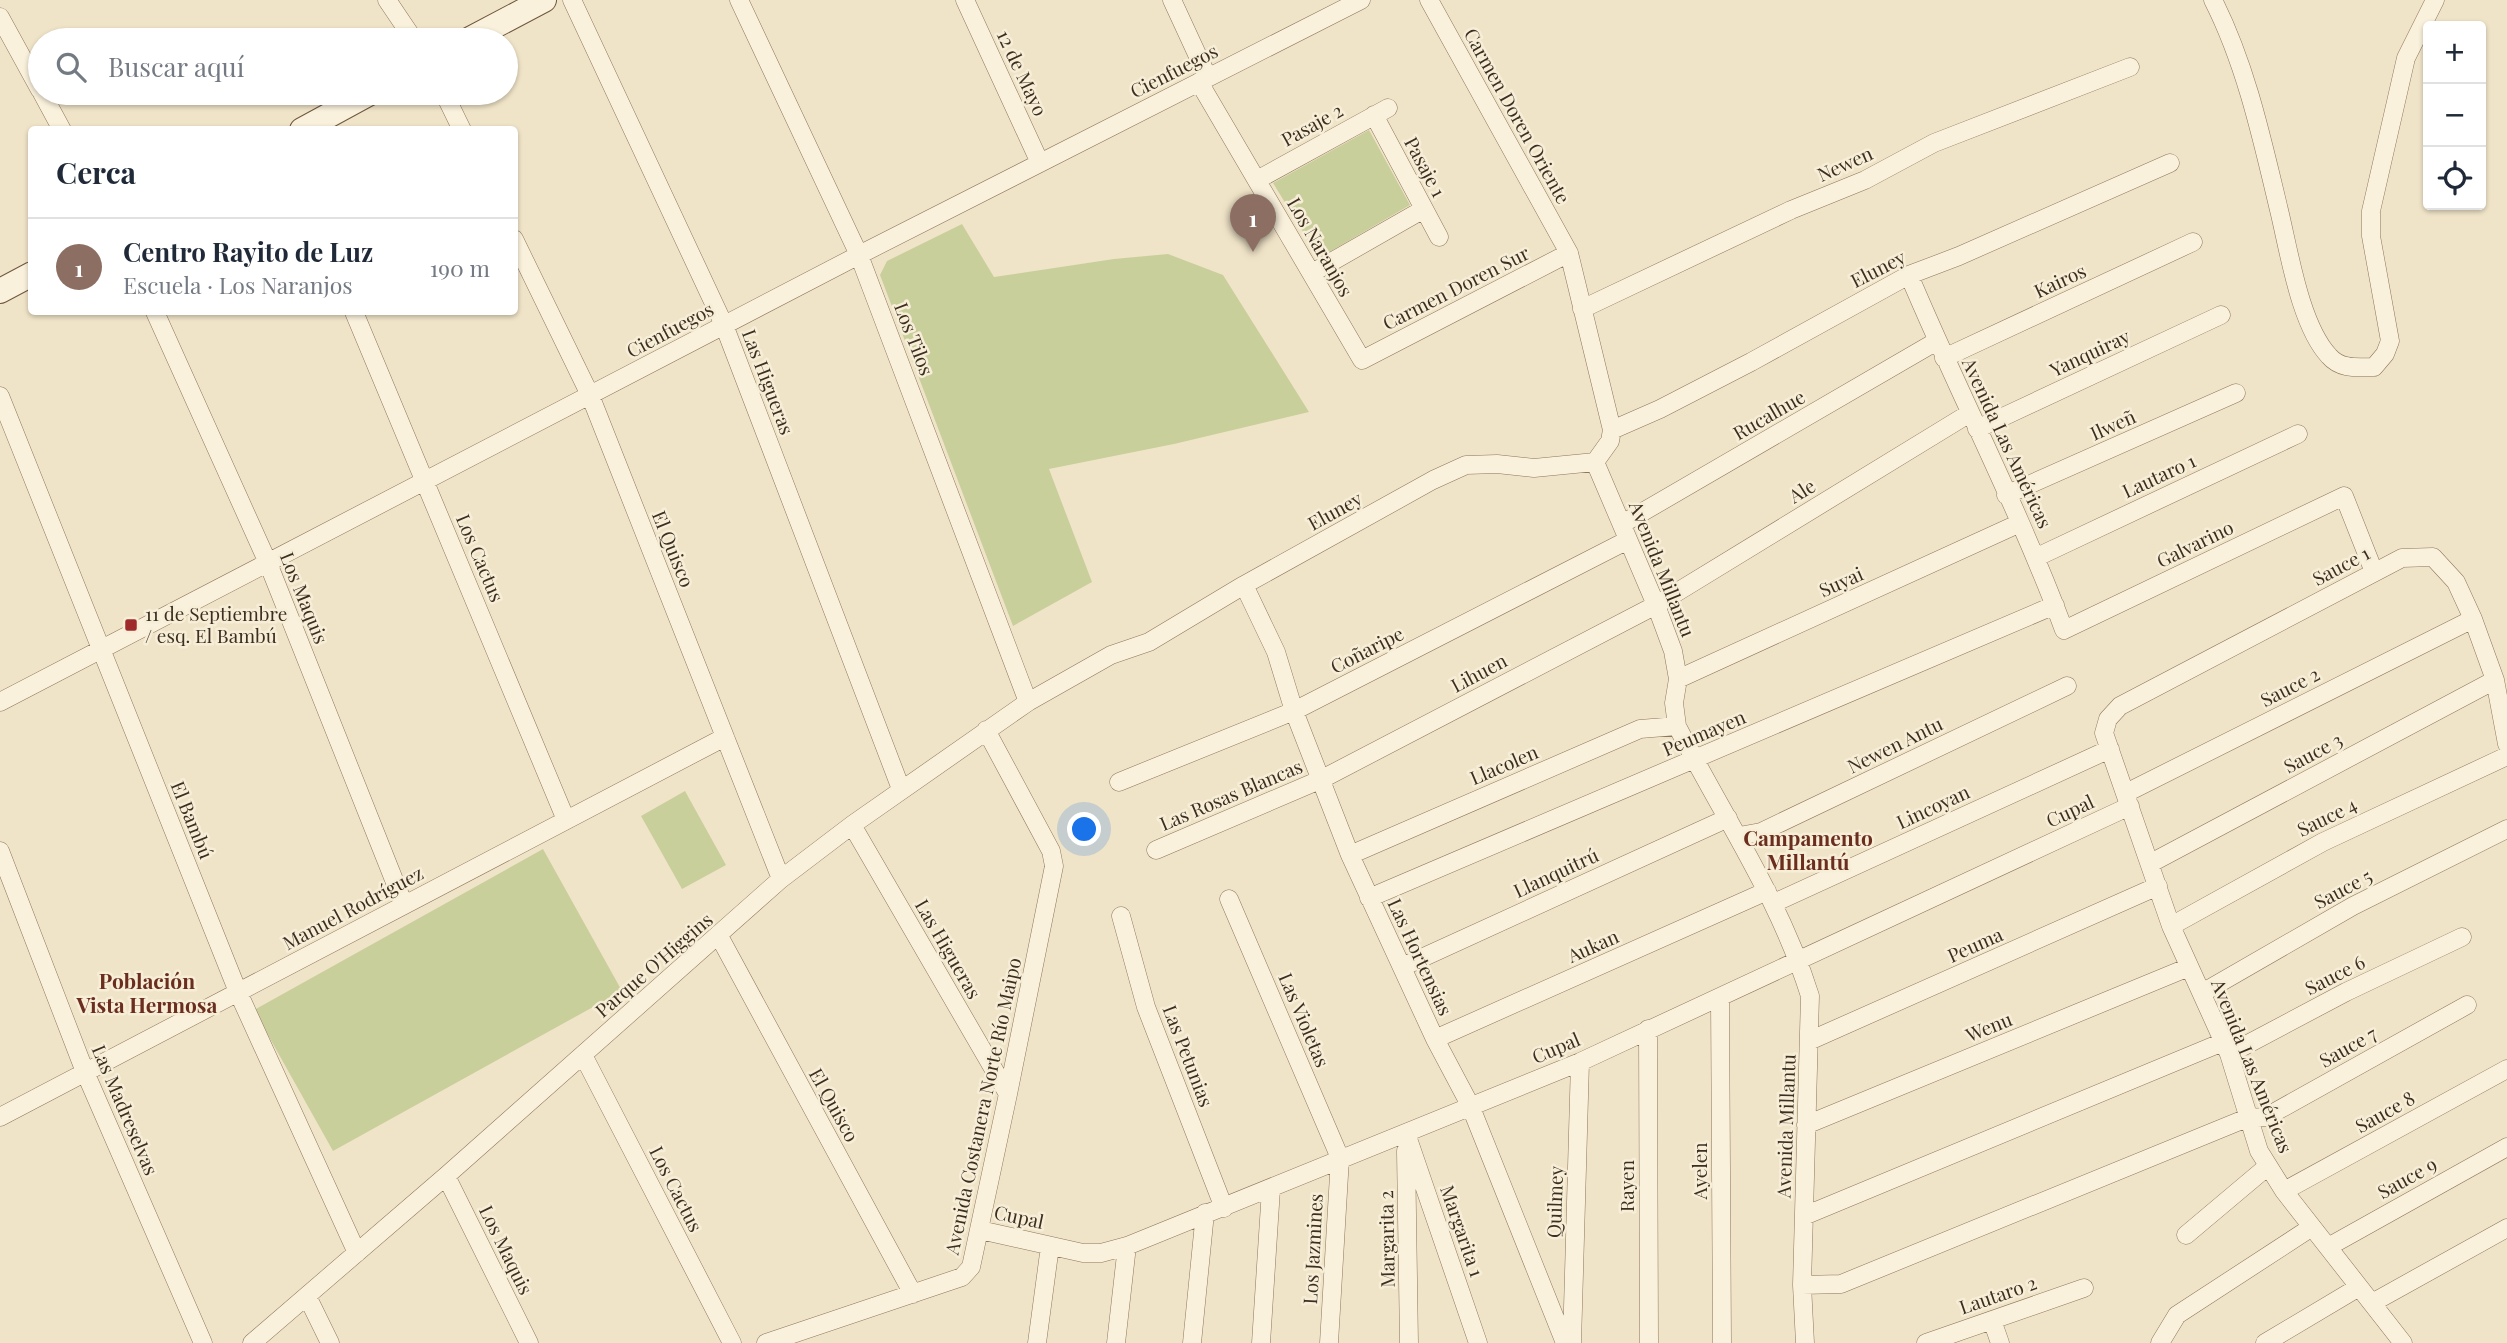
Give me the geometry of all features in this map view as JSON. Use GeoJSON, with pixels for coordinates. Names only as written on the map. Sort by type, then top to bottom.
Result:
{"type":"FeatureCollection","features":[{"type":"Feature","properties":{"kind":"street"},"geometry":{"type":"LineString","coordinates":[[387,0],[406,28]]}},
{"type":"Feature","properties":{"kind":"street"},"geometry":{"type":"LineString","coordinates":[[491,28],[544,0]]}},
{"type":"Feature","properties":{"kind":"street","name":"Las Higueras"},"geometry":{"type":"LineString","coordinates":[[572,0],[723,325],[901,789]]}},
{"type":"Feature","properties":{"kind":"street","name":"Los Tilos"},"geometry":{"type":"LineString","coordinates":[[739,0],[859,255],[1028,702]]}},
{"type":"Feature","properties":{"kind":"street","name":"12 de Mayo"},"geometry":{"type":"LineString","coordinates":[[965,0],[1040,163]]}},
{"type":"Feature","properties":{"kind":"street","name":"Los Naranjos"},"geometry":{"type":"LineString","coordinates":[[1172,0],[1204,80],[1257,180],[1362,360]]}},
{"type":"Feature","properties":{"kind":"street"},"geometry":{"type":"LineString","coordinates":[[1321,0],[1328,17]]}},
{"type":"Feature","properties":{"kind":"street","name":"Cienfuegos"},"geometry":{"type":"LineString","coordinates":[[0,702],[723,325],[1361,0]]}},
{"type":"Feature","properties":{"kind":"street","name":"Carmen Doren Oriente"},"geometry":{"type":"LineString","coordinates":[[1429,0],[1569,253]]}},
{"type":"Feature","properties":{"kind":"street"},"geometry":{"type":"LineString","coordinates":[[2213,0],[2236,53],[2266,156],[2300,296],[2314,331],[2329,357],[2347,368],[2374,367],[2385,354],[2390,341],[2371,236],[2371,211],[2406,58],[2435,0]]}},
{"type":"Feature","properties":{"kind":"street"},"geometry":{"type":"LineString","coordinates":[[0,17],[28,68]]}},
{"type":"Feature","properties":{"kind":"street","name":"Newen"},"geometry":{"type":"LineString","coordinates":[[1582,309],[1791,209],[1865,180],[1934,144],[2130,67]]}},
{"type":"Feature","properties":{"kind":"street"},"geometry":{"type":"LineString","coordinates":[[49,105],[60,126]]}},
{"type":"Feature","properties":{"kind":"street"},"geometry":{"type":"LineString","coordinates":[[309,126],[348,105]]}},
{"type":"Feature","properties":{"kind":"street"},"geometry":{"type":"LineString","coordinates":[[450,105],[460,126]]}},
{"type":"Feature","properties":{"kind":"street","name":"Pasaje 2"},"geometry":{"type":"LineString","coordinates":[[1257,180],[1381,112]]}},
{"type":"Feature","properties":{"kind":"street","name":"Pasaje 1"},"geometry":{"type":"LineString","coordinates":[[1381,112],[1439,237]]}},
{"type":"Feature","properties":{"kind":"street","name":"Eluney"},"geometry":{"type":"LineString","coordinates":[[1612,430],[1660,409],[1751,362],[1909,275],[1959,256],[2170,163]]}},
{"type":"Feature","properties":{"kind":"street"},"geometry":{"type":"LineString","coordinates":[[1311,273],[1424,209]]}},
{"type":"Feature","properties":{"kind":"street","name":"Kairos"},"geometry":{"type":"LineString","coordinates":[[1944,358],[2193,242]]}},
{"type":"Feature","properties":{"kind":"street","name":"El Quisco"},"geometry":{"type":"LineString","coordinates":[[518,247],[590,395],[781,879]]}},
{"type":"Feature","properties":{"kind":"street"},"geometry":{"type":"LineString","coordinates":[[1569,253],[1612,430],[1610,441],[1595,463]]}},
{"type":"Feature","properties":{"kind":"street","name":"Carmen Doren Sur"},"geometry":{"type":"LineString","coordinates":[[1362,360],[1569,253]]}},
{"type":"Feature","properties":{"kind":"street","name":"Avenida Las Américas"},"geometry":{"type":"LineString","coordinates":[[1909,275],[2006,495],[2037,557],[2064,630]]}},
{"type":"Feature","properties":{"kind":"street"},"geometry":{"type":"LineString","coordinates":[[0,291],[28,276]]}},
{"type":"Feature","properties":{"kind":"street","name":"Los Maquis"},"geometry":{"type":"LineString","coordinates":[[156,315],[268,563],[404,905]]}},
{"type":"Feature","properties":{"kind":"street","name":"Los Cactus"},"geometry":{"type":"LineString","coordinates":[[355,315],[566,820]]}},
{"type":"Feature","properties":{"kind":"street","name":"Yanquiray"},"geometry":{"type":"LineString","coordinates":[[1973,421],[2221,315]]}},
{"type":"Feature","properties":{"kind":"street","name":"Rucalhue"},"geometry":{"type":"LineString","coordinates":[[1625,532],[1937,341]]}},
{"type":"Feature","properties":{"kind":"street","name":"Ilweñ"},"geometry":{"type":"LineString","coordinates":[[2006,495],[2236,393]]}},
{"type":"Feature","properties":{"kind":"street","name":"El Bambú"},"geometry":{"type":"LineString","coordinates":[[0,397],[238,992],[356,1253]]}},
{"type":"Feature","properties":{"kind":"street","name":"Ale"},"geometry":{"type":"LineString","coordinates":[[1656,605],[1973,421]]}},
{"type":"Feature","properties":{"kind":"street","name":"Lautaro 1"},"geometry":{"type":"LineString","coordinates":[[2037,557],[2298,433]]}},
{"type":"Feature","properties":{"kind":"street","name":"Eluney"},"geometry":{"type":"LineString","coordinates":[[1111,655],[1149,642],[1244,585],[1433,480],[1466,466],[1497,464],[1534,468],[1595,463]]}},
{"type":"Feature","properties":{"kind":"street","name":"Avenida Millantu"},"geometry":{"type":"LineString","coordinates":[[1595,463],[1673,651],[1678,679],[1674,703],[1677,726],[1771,897],[1799,961],[1810,996],[1802,1285],[1805,1343]]}},
{"type":"Feature","properties":{"kind":"street","name":"Galvarino"},"geometry":{"type":"LineString","coordinates":[[2064,630],[2344,496],[2374,572]]}},
{"type":"Feature","properties":{"kind":"street","name":"Suyai"},"geometry":{"type":"LineString","coordinates":[[1678,679],[2020,523]]}},
{"type":"Feature","properties":{"kind":"street","name":"Coñaripe"},"geometry":{"type":"LineString","coordinates":[[1119,782],[1294,710],[1625,532]]}},
{"type":"Feature","properties":{"kind":"street","name":"Sauce 1"},"geometry":{"type":"LineString","coordinates":[[2107,741],[2108,719],[2120,706],[2402,558],[2433,557],[2456,582],[2473,619],[2495,680],[2507,744]]}},
{"type":"Feature","properties":{"kind":"street","name":"Las Hortensias"},"geometry":{"type":"LineString","coordinates":[[1244,585],[1276,652],[1294,710],[1350,855],[1435,1039],[1470,1105],[1565,1343]]}},
{"type":"Feature","properties":{"kind":"street","name":"Lihuen"},"geometry":{"type":"LineString","coordinates":[[1322,779],[1656,605]]}},
{"type":"Feature","properties":{"kind":"street","name":"Peumayen"},"geometry":{"type":"LineString","coordinates":[[1369,898],[2055,605]]}},
{"type":"Feature","properties":{"kind":"street","name":"Sauce 2"},"geometry":{"type":"LineString","coordinates":[[2128,800],[2473,619]]}},
{"type":"Feature","properties":{"kind":"street","name":"Parque O'Higgins"},"geometry":{"type":"LineString","coordinates":[[252,1343],[446,1176],[781,879],[852,824],[986,730],[1028,702],[1111,655]]}},
{"type":"Feature","properties":{"kind":"street","name":"Sauce 3"},"geometry":{"type":"LineString","coordinates":[[2151,863],[2495,680]]}},
{"type":"Feature","properties":{"kind":"street","name":"Newen Antu"},"geometry":{"type":"LineString","coordinates":[[1739,835],[1761,832],[2067,686]]}},
{"type":"Feature","properties":{"kind":"street","name":"Llacolen"},"geometry":{"type":"LineString","coordinates":[[1350,855],[1640,729],[1677,726]]}},
{"type":"Feature","properties":{"kind":"street","name":"Avenida Costanera Norte Río Maipo"},"geometry":{"type":"LineString","coordinates":[[766,1343],[962,1277],[971,1267],[1054,861],[986,730]]}},
{"type":"Feature","properties":{"kind":"street","name":"Manuel Rodríguez"},"geometry":{"type":"LineString","coordinates":[[0,1117],[725,737]]}},
{"type":"Feature","properties":{"kind":"street","name":"Avenida Las Américas"},"geometry":{"type":"LineString","coordinates":[[2107,741],[2171,926],[2226,1048],[2259,1151],[2284,1191],[2403,1343]]}},
{"type":"Feature","properties":{"kind":"street","name":"Lincoyan"},"geometry":{"type":"LineString","coordinates":[[1771,897],[2107,741]]}},
{"type":"Feature","properties":{"kind":"street","name":"Sauce 4"},"geometry":{"type":"LineString","coordinates":[[2171,926],[2323,842],[2507,756]]}},
{"type":"Feature","properties":{"kind":"street","name":"Las Rosas Blancas"},"geometry":{"type":"LineString","coordinates":[[1156,850],[1322,779]]}},
{"type":"Feature","properties":{"kind":"street","name":"Cupal"},"geometry":{"type":"LineString","coordinates":[[980,1230],[1083,1253],[1101,1253],[1127,1246],[1580,1062],[1799,961],[2128,800]]}},
{"type":"Feature","properties":{"kind":"street","name":"Llanquitrú"},"geometry":{"type":"LineString","coordinates":[[1402,967],[1728,818]]}},
{"type":"Feature","properties":{"kind":"street","name":"Las Higueras"},"geometry":{"type":"LineString","coordinates":[[852,824],[1008,1094]]}},
{"type":"Feature","properties":{"kind":"street","name":"Sauce 5"},"geometry":{"type":"LineString","coordinates":[[2202,993],[2353,906],[2507,829]]}},
{"type":"Feature","properties":{"kind":"street","name":"Las Madreselvas"},"geometry":{"type":"LineString","coordinates":[[0,851],[85,1072],[203,1343]]}},
{"type":"Feature","properties":{"kind":"street","name":"Peuma"},"geometry":{"type":"LineString","coordinates":[[1809,1041],[2158,886]]}},
{"type":"Feature","properties":{"kind":"street","name":"Aukan"},"geometry":{"type":"LineString","coordinates":[[1435,1039],[1771,897]]}},
{"type":"Feature","properties":{"kind":"street","name":"Las Violetas"},"geometry":{"type":"LineString","coordinates":[[1229,899],[1340,1158]]}},
{"type":"Feature","properties":{"kind":"street","name":"Las Petunias"},"geometry":{"type":"LineString","coordinates":[[1121,916],[1146,1007],[1224,1208]]}},
{"type":"Feature","properties":{"kind":"street","name":"El Quisco"},"geometry":{"type":"LineString","coordinates":[[719,936],[913,1294]]}},
{"type":"Feature","properties":{"kind":"street","name":"Sauce 6"},"geometry":{"type":"LineString","coordinates":[[1804,1216],[2226,1048],[2462,937]]}},
{"type":"Feature","properties":{"kind":"street","name":"Wenu"},"geometry":{"type":"LineString","coordinates":[[1806,1125],[2189,967]]}},
{"type":"Feature","properties":{"kind":"street","name":"Ayelen"},"geometry":{"type":"LineString","coordinates":[[1720,998],[1723,1343]]}},
{"type":"Feature","properties":{"kind":"street","name":"Sauce 7"},"geometry":{"type":"LineString","coordinates":[[1802,1285],[1841,1284],[2247,1118],[2266,1117],[2467,1005]]}},
{"type":"Feature","properties":{"kind":"street","name":"Rayen"},"geometry":{"type":"LineString","coordinates":[[1647,1029],[1649,1343]]}},
{"type":"Feature","properties":{"kind":"street","name":"Los Cactus"},"geometry":{"type":"LineString","coordinates":[[583,1055],[732,1343]]}},
{"type":"Feature","properties":{"kind":"street","name":"Quilmey"},"geometry":{"type":"LineString","coordinates":[[1572,1343],[1580,1062]]}},
{"type":"Feature","properties":{"kind":"street","name":"Sauce 8"},"geometry":{"type":"LineString","coordinates":[[2284,1191],[2507,1069]]}},
{"type":"Feature","properties":{"kind":"street","name":"Margarita 2"},"geometry":{"type":"LineString","coordinates":[[1406,1133],[1409,1343]]}},
{"type":"Feature","properties":{"kind":"street","name":"Margarita 1"},"geometry":{"type":"LineString","coordinates":[[1406,1133],[1478,1343]]}},
{"type":"Feature","properties":{"kind":"street","name":"Sauce 9"},"geometry":{"type":"LineString","coordinates":[[2328,1247],[2507,1147]]}},
{"type":"Feature","properties":{"kind":"street","name":"Los Jazmines"},"geometry":{"type":"LineString","coordinates":[[1329,1343],[1340,1158]]}},
{"type":"Feature","properties":{"kind":"street"},"geometry":{"type":"LineString","coordinates":[[2186,1235],[2269,1166]]}},
{"type":"Feature","properties":{"kind":"street","name":"Los Maquis"},"geometry":{"type":"LineString","coordinates":[[446,1176],[529,1343]]}},
{"type":"Feature","properties":{"kind":"street"},"geometry":{"type":"LineString","coordinates":[[1261,1343],[1271,1189]]}},
{"type":"Feature","properties":{"kind":"street"},"geometry":{"type":"LineString","coordinates":[[1192,1343],[1205,1213]]}},
{"type":"Feature","properties":{"kind":"street"},"geometry":{"type":"LineString","coordinates":[[2160,1343],[2177,1315],[2312,1227]]}},
{"type":"Feature","properties":{"kind":"street"},"geometry":{"type":"LineString","coordinates":[[2372,1303],[2507,1228]]}},
{"type":"Feature","properties":{"kind":"street"},"geometry":{"type":"LineString","coordinates":[[1037,1343],[1050,1245]]}},
{"type":"Feature","properties":{"kind":"street"},"geometry":{"type":"LineString","coordinates":[[1116,1343],[1127,1246]]}},
{"type":"Feature","properties":{"kind":"street"},"geometry":{"type":"LineString","coordinates":[[2265,1343],[2359,1287]]}},
{"type":"Feature","properties":{"kind":"street","name":"Lautaro 2"},"geometry":{"type":"LineString","coordinates":[[1926,1343],[2084,1288]]}},
{"type":"Feature","properties":{"kind":"street"},"geometry":{"type":"LineString","coordinates":[[307,1296],[330,1343]]}},
{"type":"Feature","properties":{"kind":"street"},"geometry":{"type":"LineString","coordinates":[[1992,1320],[2000,1343]]}},
{"type":"Feature","properties":{"kind":"green space"},"geometry":{"type":"Polygon","coordinates":[[[1369,130],[1410,205],[1319,258],[1273,183],[1369,130]]]}},
{"type":"Feature","properties":{"kind":"green space"},"geometry":{"type":"Polygon","coordinates":[[[962,224],[994,277],[1114,259],[1168,254],[1223,275],[1309,412],[1174,444],[1049,469],[1092,582],[1013,626],[880,275],[887,261],[962,224]]]}},
{"type":"Feature","properties":{"kind":"green space"},"geometry":{"type":"Polygon","coordinates":[[[685,791],[726,865],[682,889],[641,816],[685,791]]]}},
{"type":"Feature","properties":{"kind":"green space"},"geometry":{"type":"Polygon","coordinates":[[[543,849],[622,991],[333,1151],[254,1010],[543,849]]]}},
{"type":"Feature","properties":{"kind":"place","name":"Centro Rayito de Luz"},"geometry":{"type":"Point","coordinates":[1253,252]}},
{"type":"Feature","properties":{"kind":"place","name":"11 de Septiembre / esq. El Bambú"},"geometry":{"type":"Point","coordinates":[131,625]}},
{"type":"Feature","properties":{"kind":"district","name":"Campamento Millantú"},"geometry":{"type":"Point","coordinates":[1808,851]}},
{"type":"Feature","properties":{"kind":"district","name":"Población Vista Hermosa"},"geometry":{"type":"Point","coordinates":[147,994]}}]}
